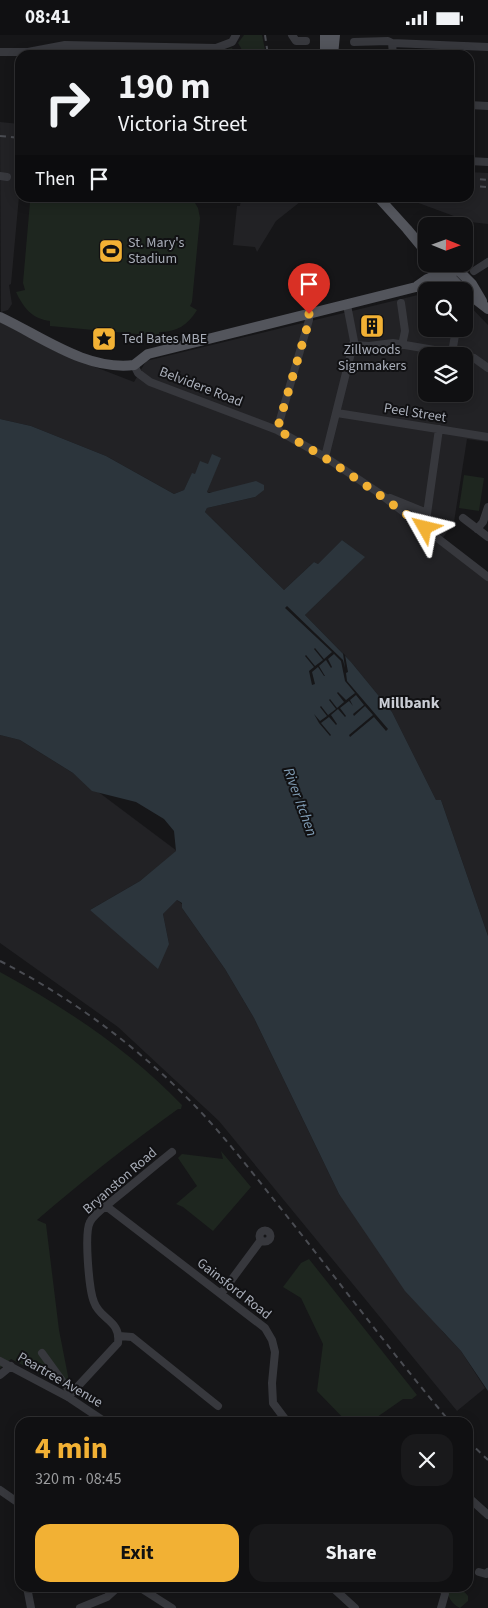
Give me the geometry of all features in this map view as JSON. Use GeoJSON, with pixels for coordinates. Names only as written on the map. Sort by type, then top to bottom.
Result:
{"type":"FeatureCollection","features":[{"type":"Feature","properties":{"kind":"main road"},"geometry":{"type":"LineString","coordinates":[[325,35],[325,50]]}},
{"type":"Feature","properties":{"kind":"main road"},"geometry":{"type":"LineString","coordinates":[[334,50],[335,35]]}},
{"type":"Feature","properties":{"kind":"main road"},"geometry":{"type":"LineString","coordinates":[[383,202],[418,242]]}},
{"type":"Feature","properties":{"kind":"main road"},"geometry":{"type":"LineString","coordinates":[[408,229],[418,235]]}},
{"type":"Feature","properties":{"kind":"main road"},"geometry":{"type":"LineString","coordinates":[[0,317],[76,355],[111,365],[134,365],[148,354],[416,287],[440,273]]}},
{"type":"Feature","properties":{"kind":"main road"},"geometry":{"type":"LineString","coordinates":[[454,273],[472,284],[486,307]]}},
{"type":"Feature","properties":{"kind":"street"},"geometry":{"type":"LineString","coordinates":[[39,50],[65,45],[216,48],[232,42],[236,35]]}},
{"type":"Feature","properties":{"kind":"street"},"geometry":{"type":"LineString","coordinates":[[292,35],[296,41],[306,41]]}},
{"type":"Feature","properties":{"kind":"street"},"geometry":{"type":"LineString","coordinates":[[354,42],[377,43],[389,40],[488,47]]}},
{"type":"Feature","properties":{"kind":"street"},"geometry":{"type":"LineString","coordinates":[[0,52],[15,52]]}},
{"type":"Feature","properties":{"kind":"street"},"geometry":{"type":"LineString","coordinates":[[474,105],[488,106]]}},
{"type":"Feature","properties":{"kind":"street"},"geometry":{"type":"LineString","coordinates":[[474,161],[488,162]]}},
{"type":"Feature","properties":{"kind":"street"},"geometry":{"type":"LineString","coordinates":[[474,271],[487,265]]}},
{"type":"Feature","properties":{"kind":"street"},"geometry":{"type":"LineString","coordinates":[[401,303],[405,331],[402,345]]}},
{"type":"Feature","properties":{"kind":"street"},"geometry":{"type":"LineString","coordinates":[[326,457],[353,345],[354,336],[346,305]]}},
{"type":"Feature","properties":{"kind":"street"},"geometry":{"type":"LineString","coordinates":[[277,430],[309,321],[309,314]]}},
{"type":"Feature","properties":{"kind":"street"},"geometry":{"type":"LineString","coordinates":[[353,345],[369,346],[387,343],[418,348]]}},
{"type":"Feature","properties":{"kind":"street"},"geometry":{"type":"LineString","coordinates":[[473,358],[488,368]]}},
{"type":"Feature","properties":{"kind":"street","name":"Belvidere Road"},"geometry":{"type":"LineString","coordinates":[[134,365],[138,373],[150,382],[277,430],[326,457],[379,493],[488,577]]}},
{"type":"Feature","properties":{"kind":"street","name":"Peel Street"},"geometry":{"type":"LineString","coordinates":[[337,413],[488,437]]}},
{"type":"Feature","properties":{"kind":"street"},"geometry":{"type":"LineString","coordinates":[[425,528],[439,429]]}},
{"type":"Feature","properties":{"kind":"street","name":"Belvidere Road"},"geometry":{"type":"LineString","coordinates":[[379,493],[428,513]]}},
{"type":"Feature","properties":{"kind":"street"},"geometry":{"type":"LineString","coordinates":[[477,529],[483,522],[488,507]]}},
{"type":"Feature","properties":{"kind":"street"},"geometry":{"type":"LineString","coordinates":[[463,517],[488,537]]}},
{"type":"Feature","properties":{"kind":"street","name":"Bryanston Road"},"geometry":{"type":"LineString","coordinates":[[118,1336],[115,1326],[98,1310],[93,1301],[87,1243],[89,1222],[172,1152]]}},
{"type":"Feature","properties":{"kind":"street","name":"Gainsford Road"},"geometry":{"type":"LineString","coordinates":[[106,1206],[265,1328],[272,1340],[275,1352],[273,1403],[284,1417]]}},
{"type":"Feature","properties":{"kind":"street"},"geometry":{"type":"LineString","coordinates":[[221,1294],[261,1240]]}},
{"type":"Feature","properties":{"kind":"street"},"geometry":{"type":"LineString","coordinates":[[42,1353],[70,1395],[118,1343],[118,1336],[132,1337],[218,1406]]}},
{"type":"Feature","properties":{"kind":"street","name":"Peartree Avenue"},"geometry":{"type":"LineString","coordinates":[[0,1361],[70,1395],[99,1417]]}},
{"type":"Feature","properties":{"kind":"street"},"geometry":{"type":"LineString","coordinates":[[0,1375],[10,1366]]}},
{"type":"Feature","properties":{"kind":"street"},"geometry":{"type":"LineString","coordinates":[[0,1490],[15,1500]]}},
{"type":"Feature","properties":{"kind":"street"},"geometry":{"type":"LineString","coordinates":[[473,1502],[488,1515]]}},
{"type":"Feature","properties":{"kind":"street"},"geometry":{"type":"LineString","coordinates":[[29,1592],[31,1608]]}},
{"type":"Feature","properties":{"kind":"street"},"geometry":{"type":"LineString","coordinates":[[80,1608],[107,1597],[112,1592]]}},
{"type":"Feature","properties":{"kind":"street"},"geometry":{"type":"LineString","coordinates":[[146,1592],[172,1608]]}},
{"type":"Feature","properties":{"kind":"street"},"geometry":{"type":"LineString","coordinates":[[337,1592],[355,1608]]}},
{"type":"Feature","properties":{"kind":"street"},"geometry":{"type":"LineString","coordinates":[[441,1608],[444,1592]]}},
{"type":"Feature","properties":{"kind":"shaded area"},"geometry":{"type":"Polygon","coordinates":[[[244,35],[262,35],[265,50],[242,50],[238,43],[244,35]]]}},
{"type":"Feature","properties":{"kind":"shaded area"},"geometry":{"type":"Polygon","coordinates":[[[65,49],[125,50],[65,50],[65,49]]]}},
{"type":"Feature","properties":{"kind":"shaded area"},"geometry":{"type":"Polygon","coordinates":[[[0,122],[15,124],[15,202],[18,202],[11,284],[9,285],[12,304],[8,310],[1,312],[0,122]]]}},
{"type":"Feature","properties":{"kind":"shaded area"},"geometry":{"type":"Polygon","coordinates":[[[474,172],[488,173],[488,224],[473,222],[473,217],[456,217],[416,202],[474,202],[474,172]]]}},
{"type":"Feature","properties":{"kind":"shaded area","name":"St. Mary's Stadium"},"geometry":{"type":"Polygon","coordinates":[[[30,202],[194,202],[198,208],[200,218],[192,302],[190,306],[197,310],[186,324],[177,329],[159,332],[159,336],[50,326],[50,321],[33,315],[22,303],[16,292],[25,290],[23,283],[30,202]]]}},
{"type":"Feature","properties":{"kind":"shaded area"},"geometry":{"type":"Polygon","coordinates":[[[240,202],[300,202],[276,221],[257,252],[255,247],[233,245],[237,206],[240,206],[240,202]]]}},
{"type":"Feature","properties":{"kind":"shaded area"},"geometry":{"type":"Polygon","coordinates":[[[418,295],[418,337],[473,337],[473,309],[488,325],[488,442],[467,439],[454,522],[442,539],[488,573],[488,936],[441,800],[436,800],[392,712],[351,662],[305,615],[364,557],[342,540],[318,564],[314,562],[284,590],[205,512],[207,508],[255,497],[207,492],[220,458],[195,475],[192,474],[184,490],[174,494],[106,456],[31,426],[0,419],[0,322],[59,353],[134,382],[146,361],[418,295]]]}},
{"type":"Feature","properties":{"kind":"shaded area"},"geometry":{"type":"Polygon","coordinates":[[[464,475],[484,478],[479,511],[459,508],[464,475]]]}},
{"type":"Feature","properties":{"kind":"shaded area"},"geometry":{"type":"Polygon","coordinates":[[[0,735],[20,740],[73,773],[177,851],[140,881],[90,910],[169,944],[163,914],[177,900],[182,904],[182,908],[225,969],[254,1018],[339,1194],[443,1332],[461,1351],[485,1388],[457,1411],[219,1121],[118,1027],[0,943],[0,735]]]}},
{"type":"Feature","properties":{"kind":"shaded area"},"geometry":{"type":"Polygon","coordinates":[[[0,972],[96,1031],[140,1066],[182,1105],[181,1109],[178,1109],[124,1149],[37,1220],[46,1224],[59,1330],[69,1381],[61,1385],[11,1359],[0,1368],[0,972]]]}},
{"type":"Feature","properties":{"kind":"shaded area"},"geometry":{"type":"Polygon","coordinates":[[[221,1151],[251,1187],[213,1231],[183,1207],[176,1204],[197,1186],[178,1158],[182,1154],[223,1159],[221,1151]]]}},
{"type":"Feature","properties":{"kind":"shaded area"},"geometry":{"type":"Polygon","coordinates":[[[309,1259],[417,1395],[412,1399],[403,1399],[377,1417],[342,1417],[317,1391],[323,1344],[301,1298],[283,1287],[301,1263],[309,1259]]]}},
{"type":"Feature","properties":{"kind":"shaded area"},"geometry":{"type":"Polygon","coordinates":[[[447,1592],[464,1592],[468,1596],[468,1601],[460,1608],[454,1604],[447,1592]]]}},
{"type":"Feature","properties":{"kind":"water","name":"River Itchen"},"geometry":{"type":"Polygon","coordinates":[[[0,419],[31,426],[106,456],[174,494],[184,490],[192,473],[195,474],[200,461],[208,464],[212,454],[221,458],[207,492],[256,481],[264,485],[264,490],[255,497],[207,508],[205,512],[284,590],[314,562],[318,564],[342,540],[365,557],[305,615],[351,662],[392,712],[436,800],[441,800],[488,936],[488,1391],[461,1351],[405,1291],[339,1194],[254,1018],[225,969],[182,908],[182,903],[177,900],[163,914],[169,944],[158,969],[90,910],[140,881],[176,851],[174,831],[164,819],[136,802],[92,791],[73,773],[20,740],[0,735],[0,419]]]}},
{"type":"Feature","properties":{"kind":"pier"},"geometry":{"type":"Polygon","coordinates":[[[287,606],[343,660],[345,668],[343,653],[345,655],[348,672],[346,673],[347,681],[388,729],[386,731],[374,717],[350,737],[349,735],[373,715],[365,706],[354,716],[353,714],[364,705],[356,695],[350,700],[353,706],[349,701],[340,708],[345,717],[338,709],[331,715],[336,725],[329,717],[321,723],[330,736],[319,723],[314,714],[320,721],[327,716],[321,706],[328,715],[336,709],[330,699],[337,708],[344,702],[338,692],[346,700],[355,693],[345,681],[341,661],[334,654],[328,659],[331,668],[326,660],[319,666],[325,676],[318,667],[312,672],[315,684],[312,685],[309,671],[314,667],[305,656],[315,666],[323,660],[315,648],[324,659],[332,652],[285,608],[287,606]]]}},
{"type":"Feature","properties":{"kind":"railway"},"geometry":{"type":"LineString","coordinates":[[265,35],[267,50]]}},
{"type":"Feature","properties":{"kind":"railway"},"geometry":{"type":"LineString","coordinates":[[0,136],[15,138]]}},
{"type":"Feature","properties":{"kind":"railway"},"geometry":{"type":"LineString","coordinates":[[474,179],[488,180]]}},
{"type":"Feature","properties":{"kind":"railway"},"geometry":{"type":"LineString","coordinates":[[474,186],[488,187]]}},
{"type":"Feature","properties":{"kind":"railway"},"geometry":{"type":"LineString","coordinates":[[0,961],[54,992],[106,1027],[154,1067],[199,1110],[244,1162],[446,1417]]}},
{"type":"Feature","properties":{"kind":"railway"},"geometry":{"type":"LineString","coordinates":[[473,1446],[488,1460]]}},
{"type":"Feature","properties":{"kind":"place","name":"St. Mary's Stadium"},"geometry":{"type":"Point","coordinates":[111,251]}},
{"type":"Feature","properties":{"kind":"place","name":"Zillwoods Signmakers"},"geometry":{"type":"Point","coordinates":[372,326]}},
{"type":"Feature","properties":{"kind":"place","name":"Ted Bates MBE"},"geometry":{"type":"Point","coordinates":[104,339]}},
{"type":"Feature","properties":{"kind":"district","name":"Millbank"},"geometry":{"type":"Point","coordinates":[409,703]}},
{"type":"Feature","properties":{"kind":"route"},"geometry":{"type":"LineString","coordinates":[[309,314],[309,321],[277,430],[326,457],[379,493],[425,528]]}}]}
